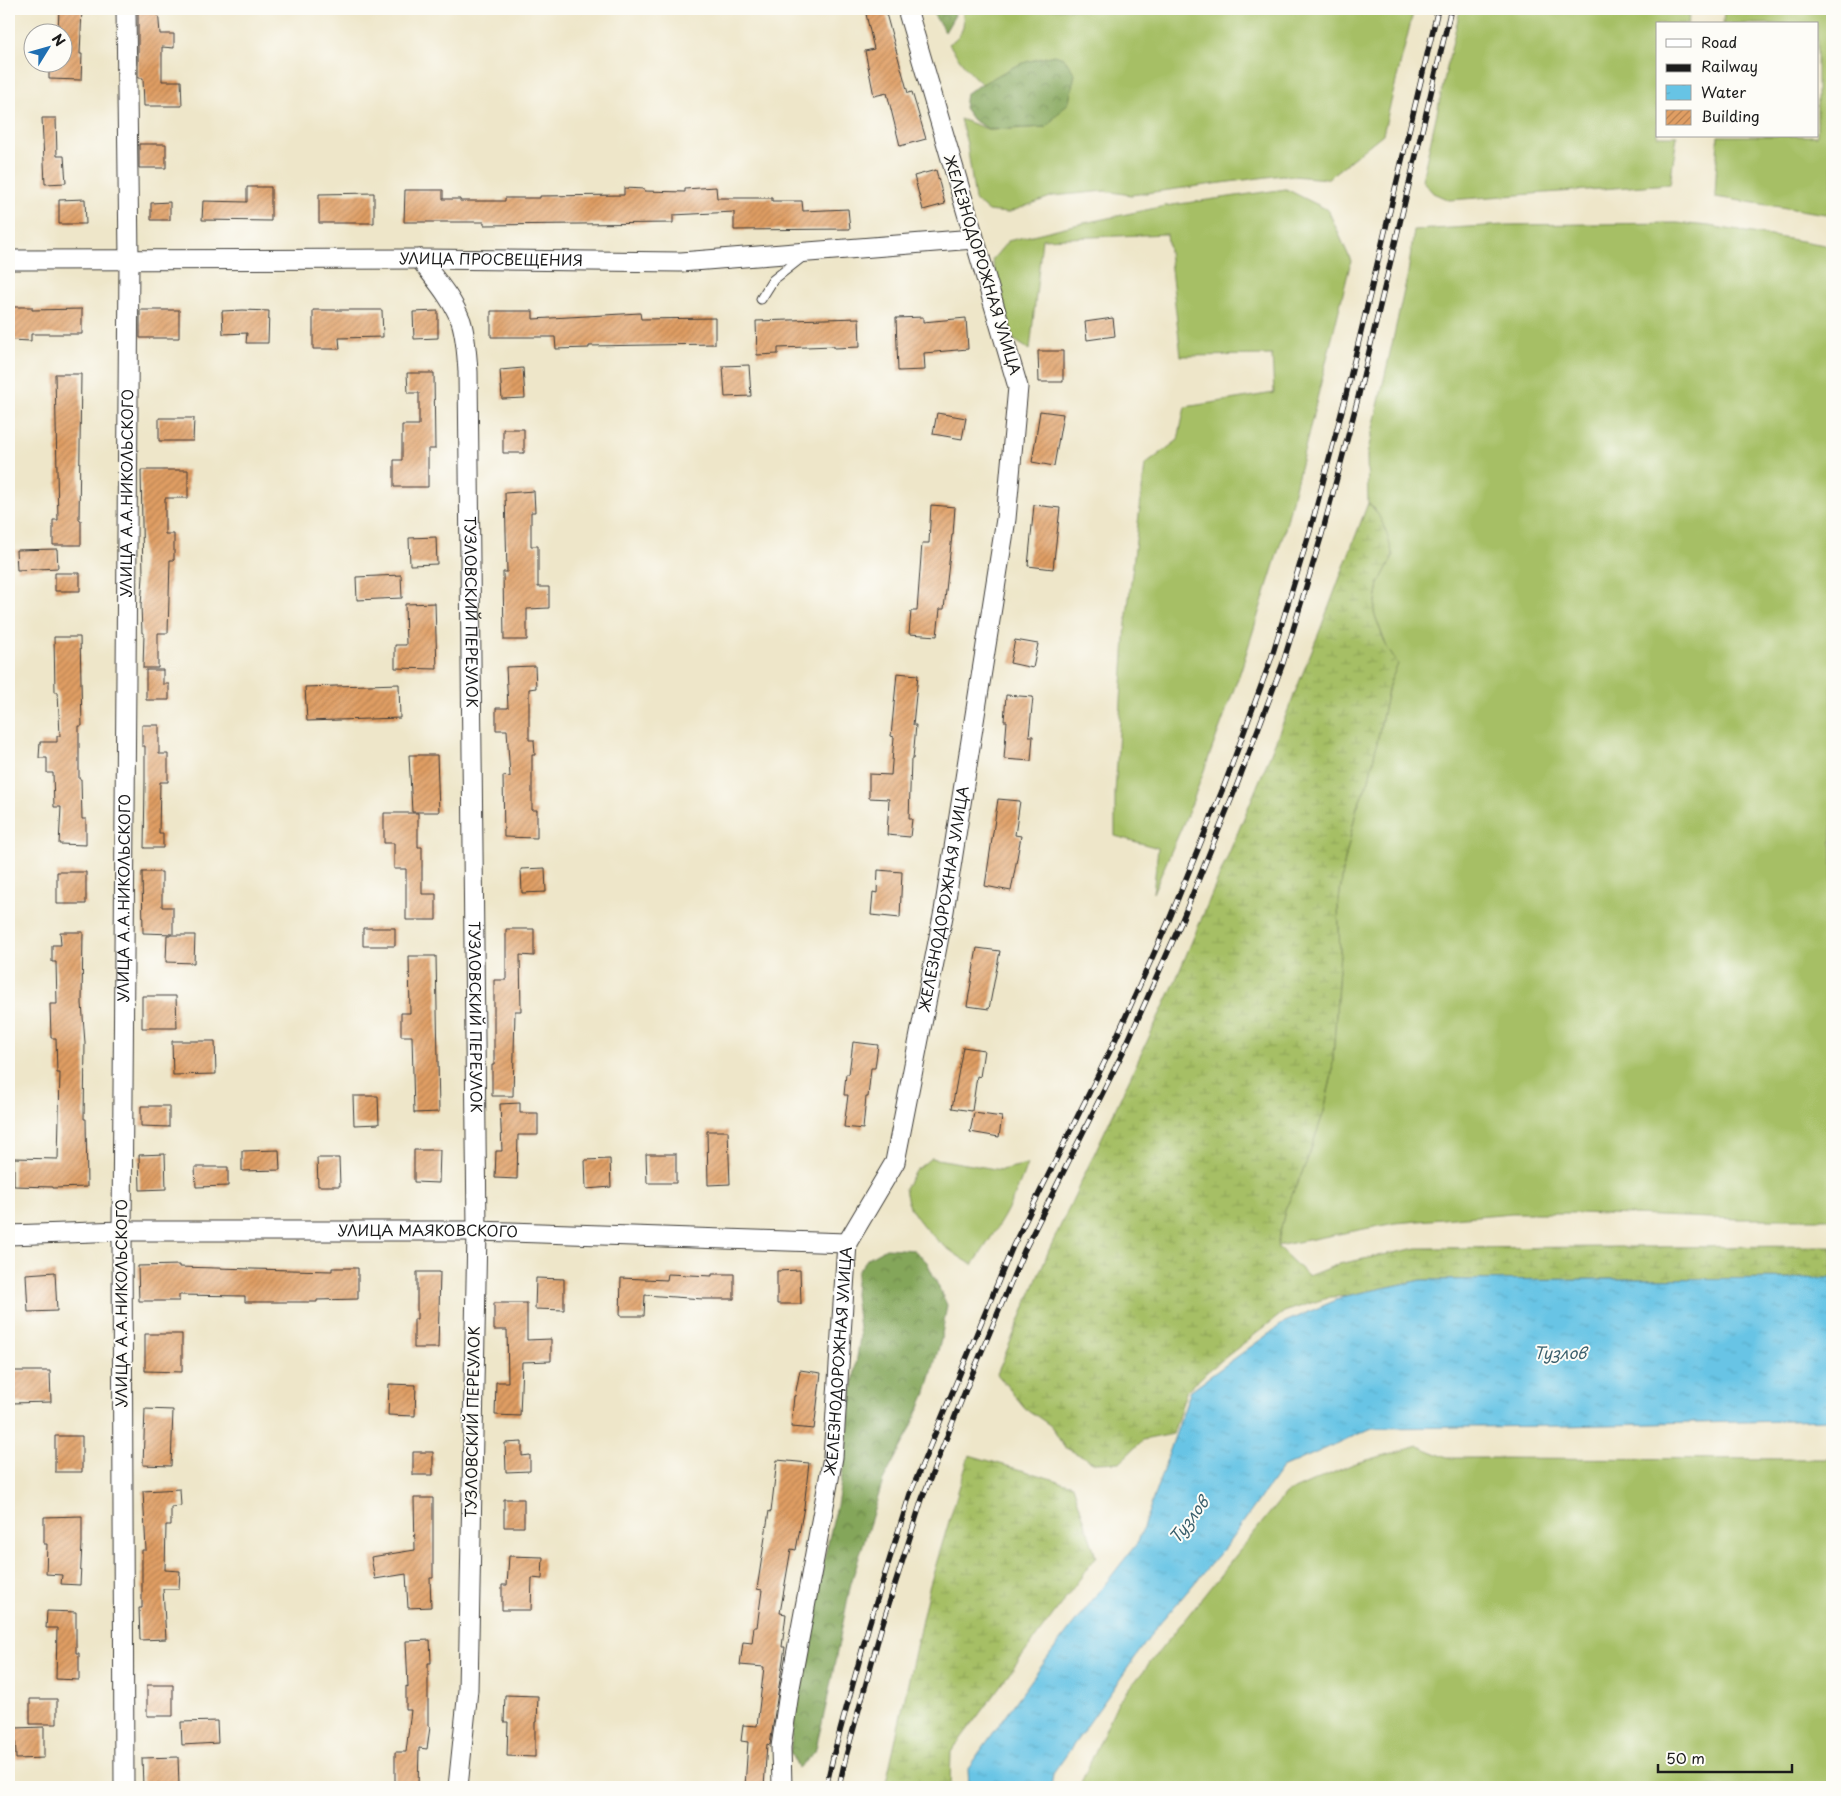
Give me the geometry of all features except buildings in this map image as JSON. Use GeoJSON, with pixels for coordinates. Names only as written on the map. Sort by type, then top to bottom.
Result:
{"type":"FeatureCollection","features":[{"type":"Feature","properties":{"kind":"street","name":"УЛИЦА А.А.НИКОЛЬСКОГО"},"geometry":{"type":"LineString","coordinates":[[124,1787],[122,1232],[129,259],[126,9]]}},
{"type":"Feature","properties":{"kind":"street","name":"ЖЕЛЕЗНОДОРОЖНАЯ УЛИЦА"},"geometry":{"type":"LineString","coordinates":[[782,1787],[781,1747],[789,1693],[833,1457],[847,1243],[895,1162],[944,910],[1006,519],[1018,386],[907,9]]}},
{"type":"Feature","properties":{"kind":"street","name":"УЛИЦА ПРОСВЕЩЕНИЯ"},"geometry":{"type":"LineString","coordinates":[[9,260],[420,259],[681,262],[974,239]]}},
{"type":"Feature","properties":{"kind":"street","name":"ТУЗЛОВСКИЙ ПЕРЕУЛОК"},"geometry":{"type":"LineString","coordinates":[[420,259],[450,301],[461,321],[466,344],[468,372],[477,1231],[468,1690],[458,1787]]}},
{"type":"Feature","properties":{"kind":"street","name":"УЛИЦА МАЯКОВСКОГО"},"geometry":{"type":"LineString","coordinates":[[9,1234],[477,1231],[847,1243]]}},
{"type":"Feature","properties":{"kind":"lane"},"geometry":{"type":"LineString","coordinates":[[762,298],[773,280],[809,252]]}},
{"type":"Feature","properties":{"kind":"green space"},"geometry":{"type":"Polygon","coordinates":[[[930,9],[953,9],[955,15],[945,32],[930,9]]]}},
{"type":"Feature","properties":{"kind":"green space"},"geometry":{"type":"Polygon","coordinates":[[[962,9],[1414,9],[1383,134],[1327,179],[1282,175],[1131,195],[1105,191],[1053,196],[1007,213],[988,211],[975,200],[967,144],[960,119],[990,130],[1046,127],[992,79],[982,84],[956,55],[949,44],[958,36],[962,29],[962,9]]]}},
{"type":"Feature","properties":{"kind":"green space"},"geometry":{"type":"Polygon","coordinates":[[[1460,9],[1690,9],[1688,22],[1656,22],[1656,138],[1677,138],[1670,184],[1449,200],[1433,193],[1422,180],[1460,9]]]}},
{"type":"Feature","properties":{"kind":"green space"},"geometry":{"type":"Polygon","coordinates":[[[1724,9],[1832,9],[1832,215],[1715,197],[1718,138],[1818,138],[1818,22],[1723,22],[1724,9]]]}},
{"type":"Feature","properties":{"kind":"green space"},"geometry":{"type":"Polygon","coordinates":[[[1054,55],[1064,58],[1075,74],[1069,102],[1046,127],[990,130],[973,120],[964,108],[966,93],[1011,68],[1054,55]]]}},
{"type":"Feature","properties":{"kind":"green space"},"geometry":{"type":"Polygon","coordinates":[[[1286,189],[1328,210],[1351,261],[1285,529],[1241,670],[1191,806],[1153,893],[1158,848],[1115,836],[1115,793],[1126,623],[1145,465],[1178,440],[1185,407],[1274,393],[1272,355],[1181,356],[1167,234],[1042,239],[1030,350],[1014,340],[992,260],[1008,241],[1065,227],[1165,206],[1286,189]]]}},
{"type":"Feature","properties":{"kind":"green space"},"geometry":{"type":"Polygon","coordinates":[[[1677,223],[1709,226],[1832,246],[1832,1219],[1738,1219],[1578,1213],[1512,1213],[1395,1223],[1277,1246],[1285,1210],[1306,1164],[1324,1111],[1332,1073],[1340,952],[1338,907],[1344,864],[1357,807],[1369,780],[1389,685],[1397,664],[1387,648],[1374,613],[1379,583],[1393,556],[1375,509],[1368,503],[1367,455],[1408,273],[1414,230],[1505,225],[1677,223]]]}},
{"type":"Feature","properties":{"kind":"green space"},"geometry":{"type":"Polygon","coordinates":[[[1368,503],[1381,520],[1393,556],[1379,583],[1374,613],[1387,648],[1398,664],[1389,685],[1369,780],[1357,807],[1344,864],[1338,907],[1340,952],[1332,1073],[1324,1111],[1306,1164],[1285,1210],[1277,1246],[1308,1276],[1339,1264],[1417,1248],[1832,1246],[1832,1278],[1421,1280],[1346,1296],[1330,1297],[1284,1312],[1208,1371],[1186,1392],[1173,1434],[1143,1440],[1120,1462],[1095,1463],[1064,1447],[1051,1426],[1025,1408],[997,1374],[1049,1250],[1174,984],[1266,765],[1368,503]]]}},
{"type":"Feature","properties":{"kind":"green space"},"geometry":{"type":"Polygon","coordinates":[[[931,1158],[1001,1170],[1027,1164],[1017,1191],[997,1229],[973,1265],[955,1254],[929,1233],[909,1205],[905,1188],[915,1171],[931,1158]]]}},
{"type":"Feature","properties":{"kind":"green space"},"geometry":{"type":"Polygon","coordinates":[[[886,1248],[914,1250],[927,1262],[947,1305],[941,1340],[926,1393],[909,1432],[883,1481],[851,1583],[815,1752],[798,1768],[790,1752],[801,1662],[815,1612],[824,1559],[837,1505],[845,1459],[860,1337],[855,1293],[857,1272],[868,1258],[886,1248]]]}},
{"type":"Feature","properties":{"kind":"green space"},"geometry":{"type":"Polygon","coordinates":[[[1418,1446],[1447,1458],[1832,1459],[1832,1787],[1079,1787],[1117,1704],[1285,1494],[1353,1464],[1418,1446]]]}},
{"type":"Feature","properties":{"kind":"green space"},"geometry":{"type":"Polygon","coordinates":[[[969,1455],[1073,1485],[1096,1557],[951,1752],[950,1787],[885,1787],[929,1588],[969,1455]]]}},
{"type":"Feature","properties":{"kind":"water","name":"Тузлов"},"geometry":{"type":"Polygon","coordinates":[[[1832,1278],[1832,1420],[1372,1428],[1282,1468],[1227,1545],[1156,1628],[1053,1774],[1051,1787],[969,1787],[968,1768],[1051,1653],[1138,1542],[1191,1390],[1285,1322],[1346,1296],[1421,1280],[1832,1278]]]}},
{"type":"Feature","properties":{"kind":"railway"},"geometry":{"type":"LineString","coordinates":[[826,1787],[869,1625],[910,1494],[1013,1246],[1112,1047],[1169,920],[1224,786],[1271,659],[1310,531],[1345,399],[1438,9]]}},
{"type":"Feature","properties":{"kind":"railway"},"geometry":{"type":"LineString","coordinates":[[839,1787],[881,1629],[922,1499],[1024,1251],[1123,1052],[1180,925],[1235,790],[1283,663],[1322,534],[1357,402],[1451,9]]}}]}
